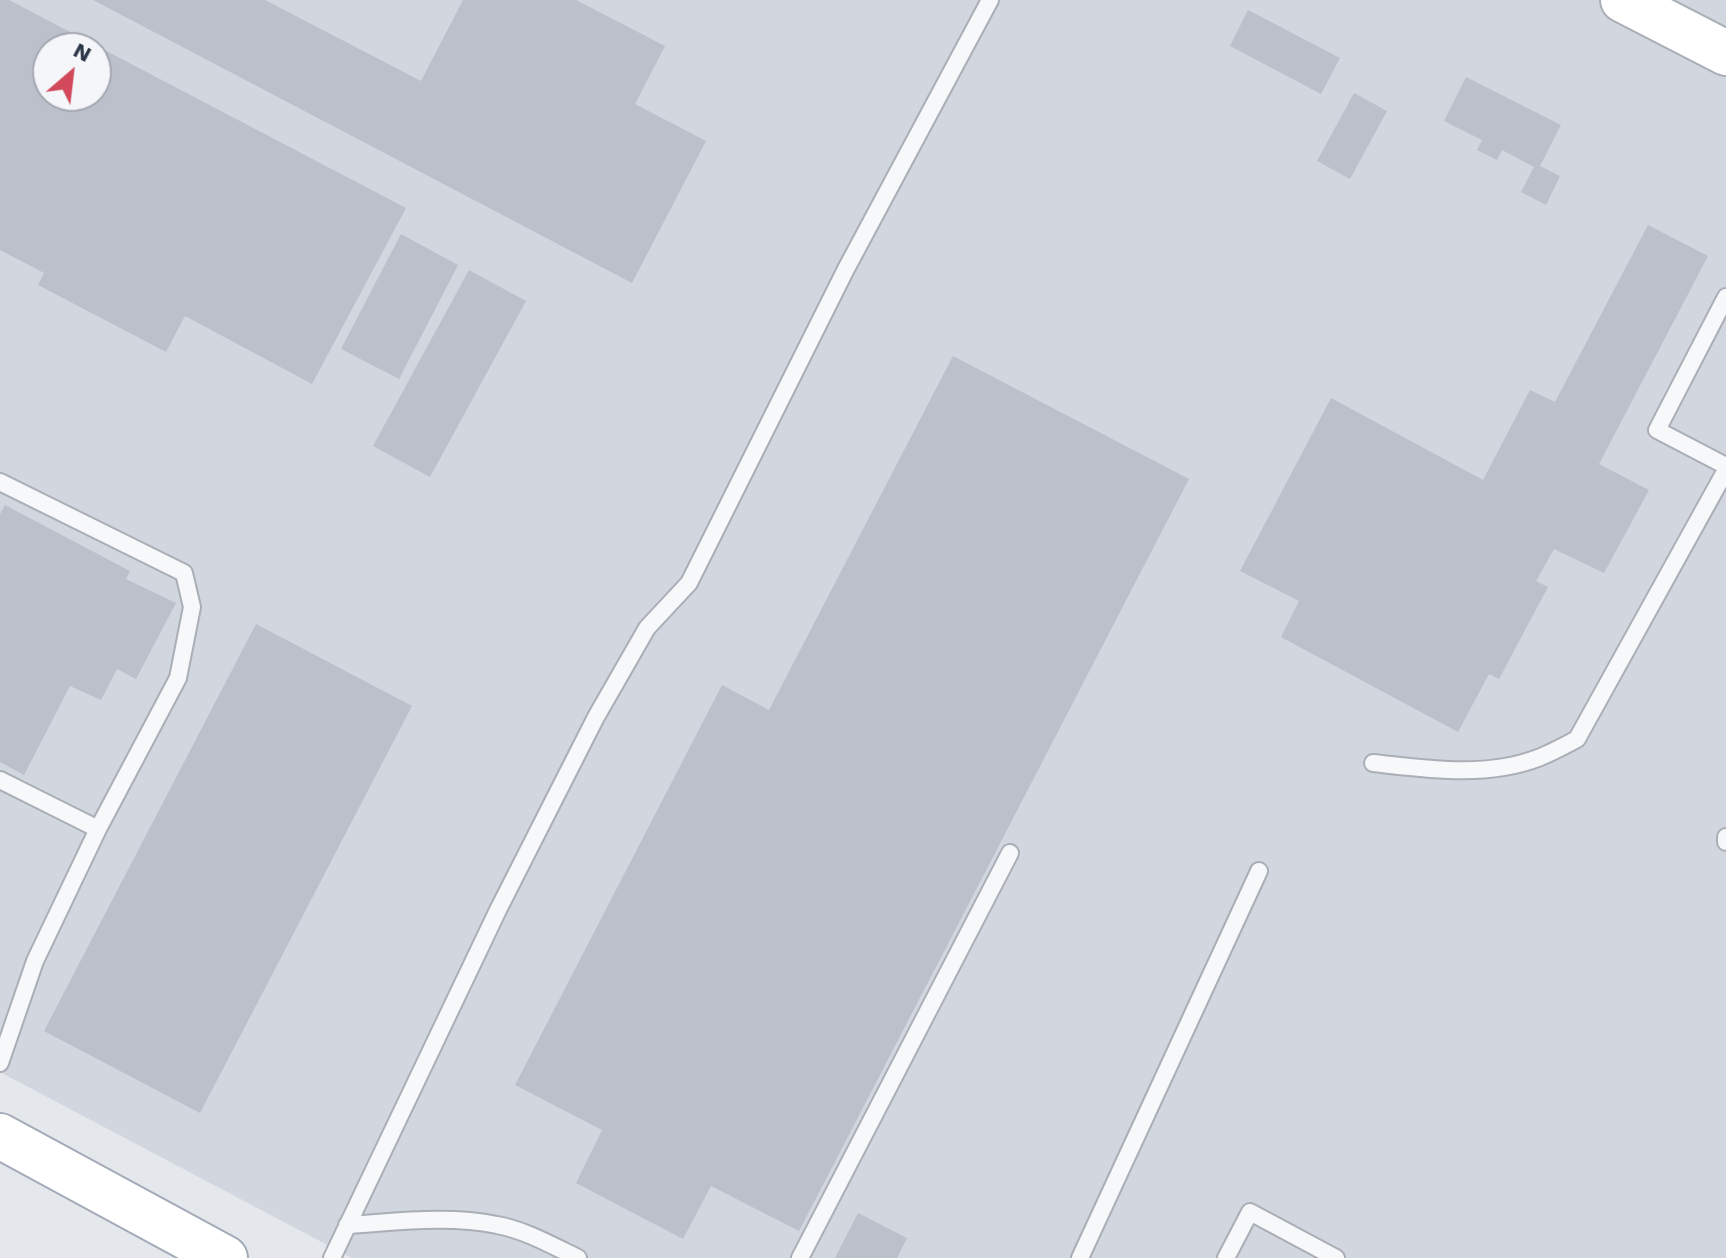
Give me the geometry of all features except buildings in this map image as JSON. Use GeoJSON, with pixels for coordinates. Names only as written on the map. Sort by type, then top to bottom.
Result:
{"type":"FeatureCollection","features":[{"type":"Feature","properties":{"kind":"main road"},"geometry":{"type":"LineString","coordinates":[[1623,0],[1726,53]]}},
{"type":"Feature","properties":{"kind":"main road"},"geometry":{"type":"LineString","coordinates":[[0,1136],[225,1258]]}},
{"type":"Feature","properties":{"kind":"lane"},"geometry":{"type":"LineString","coordinates":[[332,1258],[498,910],[596,717],[647,628],[689,583],[846,269],[990,0]]}},
{"type":"Feature","properties":{"kind":"lane"},"geometry":{"type":"LineString","coordinates":[[1373,763],[1427,769],[1484,770],[1537,759],[1577,739],[1726,468],[1657,430],[1726,297]]}},
{"type":"Feature","properties":{"kind":"lane"},"geometry":{"type":"LineString","coordinates":[[0,482],[184,573],[192,607],[178,678],[98,829],[35,961],[4,1036],[0,1063]]}},
{"type":"Feature","properties":{"kind":"lane"},"geometry":{"type":"LineString","coordinates":[[0,780],[98,829]]}},
{"type":"Feature","properties":{"kind":"lane"},"geometry":{"type":"LineString","coordinates":[[800,1258],[1010,853]]}},
{"type":"Feature","properties":{"kind":"lane"},"geometry":{"type":"LineString","coordinates":[[1080,1258],[1259,871]]}},
{"type":"Feature","properties":{"kind":"lane"},"geometry":{"type":"LineString","coordinates":[[1226,1258],[1250,1212],[1336,1258]]}},
{"type":"Feature","properties":{"kind":"lane"},"geometry":{"type":"LineString","coordinates":[[347,1225],[433,1219],[499,1225],[578,1258]]}},
{"type":"Feature","properties":{"kind":"shaded area"},"geometry":{"type":"Polygon","coordinates":[[[0,0],[1726,0],[1726,1258],[352,1258],[0,1072],[0,0]]]}}]}
